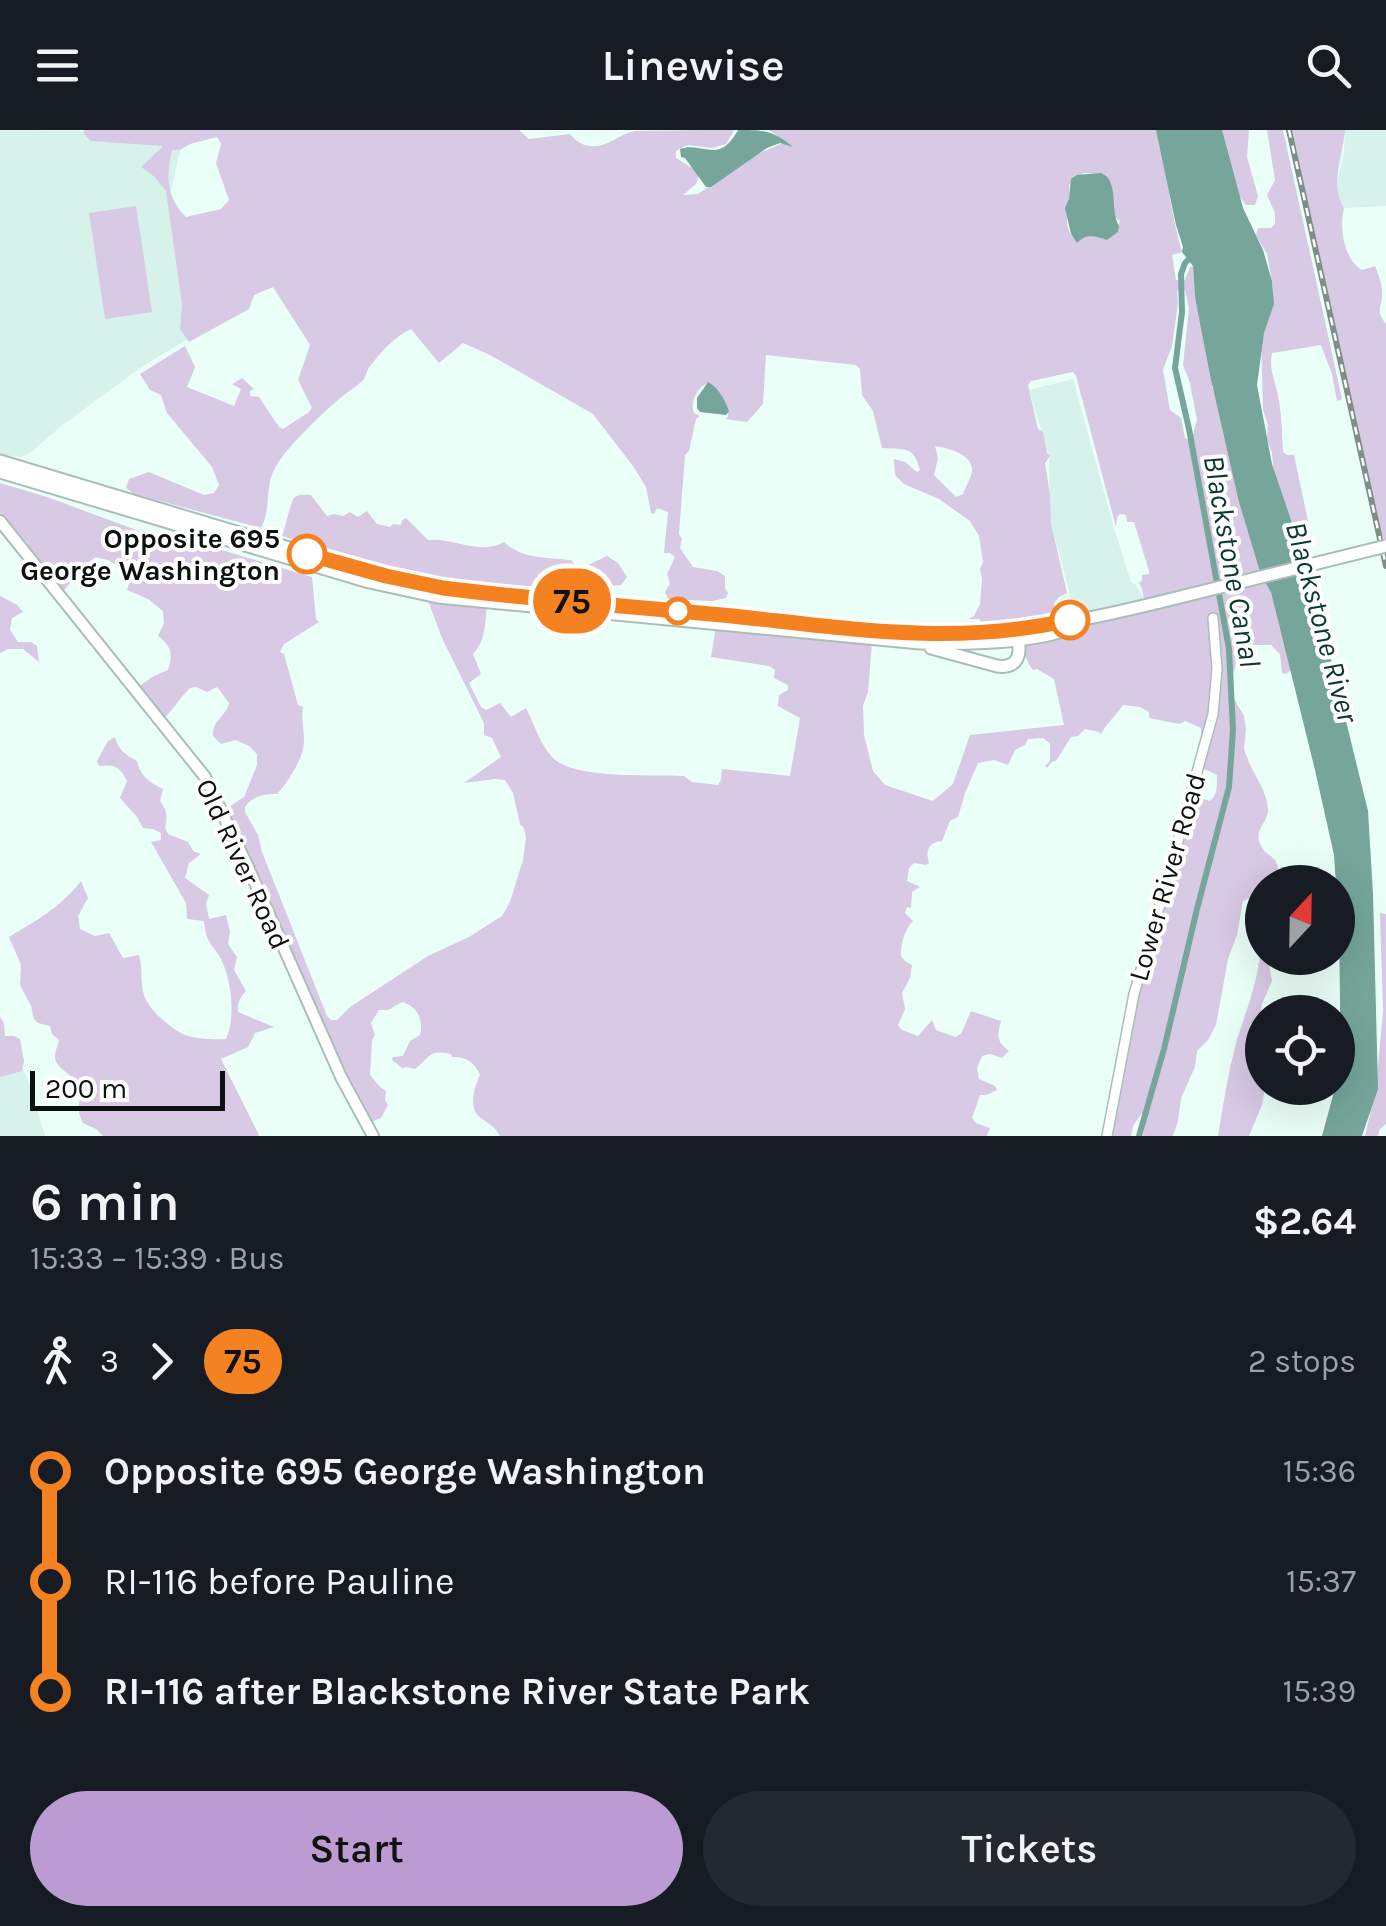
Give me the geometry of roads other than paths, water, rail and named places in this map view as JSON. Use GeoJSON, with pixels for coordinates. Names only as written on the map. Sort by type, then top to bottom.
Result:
{"type":"FeatureCollection","features":[{"type":"Feature","properties":{"kind":"main road"},"geometry":{"type":"LineString","coordinates":[[0,461],[408,582],[908,642],[964,644],[1015,635],[1386,546]]}},
{"type":"Feature","properties":{"kind":"main road"},"geometry":{"type":"LineString","coordinates":[[0,472],[403,590],[473,601],[748,622],[922,634],[1015,635]]}},
{"type":"Feature","properties":{"kind":"main road","name":"Old River Road"},"geometry":{"type":"LineString","coordinates":[[0,521],[204,777],[325,1043],[374,1136]]}},
{"type":"Feature","properties":{"kind":"main road"},"geometry":{"type":"LineString","coordinates":[[908,642],[1004,667],[1018,659],[1020,648],[1015,635]]}},
{"type":"Feature","properties":{"kind":"street","name":"Lower River Road"},"geometry":{"type":"LineString","coordinates":[[1107,1136],[1134,994],[1212,714],[1217,679],[1213,618]]}},
{"type":"Feature","properties":{"kind":"waterway","name":"Blackstone Canal"},"geometry":{"type":"LineString","coordinates":[[1139,1136],[1229,787],[1233,730],[1229,649],[1175,368],[1182,312],[1181,274],[1194,254]]}},
{"type":"Feature","properties":{"kind":"railway"},"geometry":{"type":"LineString","coordinates":[[1289,130],[1386,566]]}},
{"type":"Feature","properties":{"kind":"place","name":"Opposite 695 George Washington"},"geometry":{"type":"Point","coordinates":[307,554]}},
{"type":"Feature","properties":{"kind":"water label","name":"Blackstone River"},"geometry":{"type":"Point","coordinates":[1322,622]}}]}
